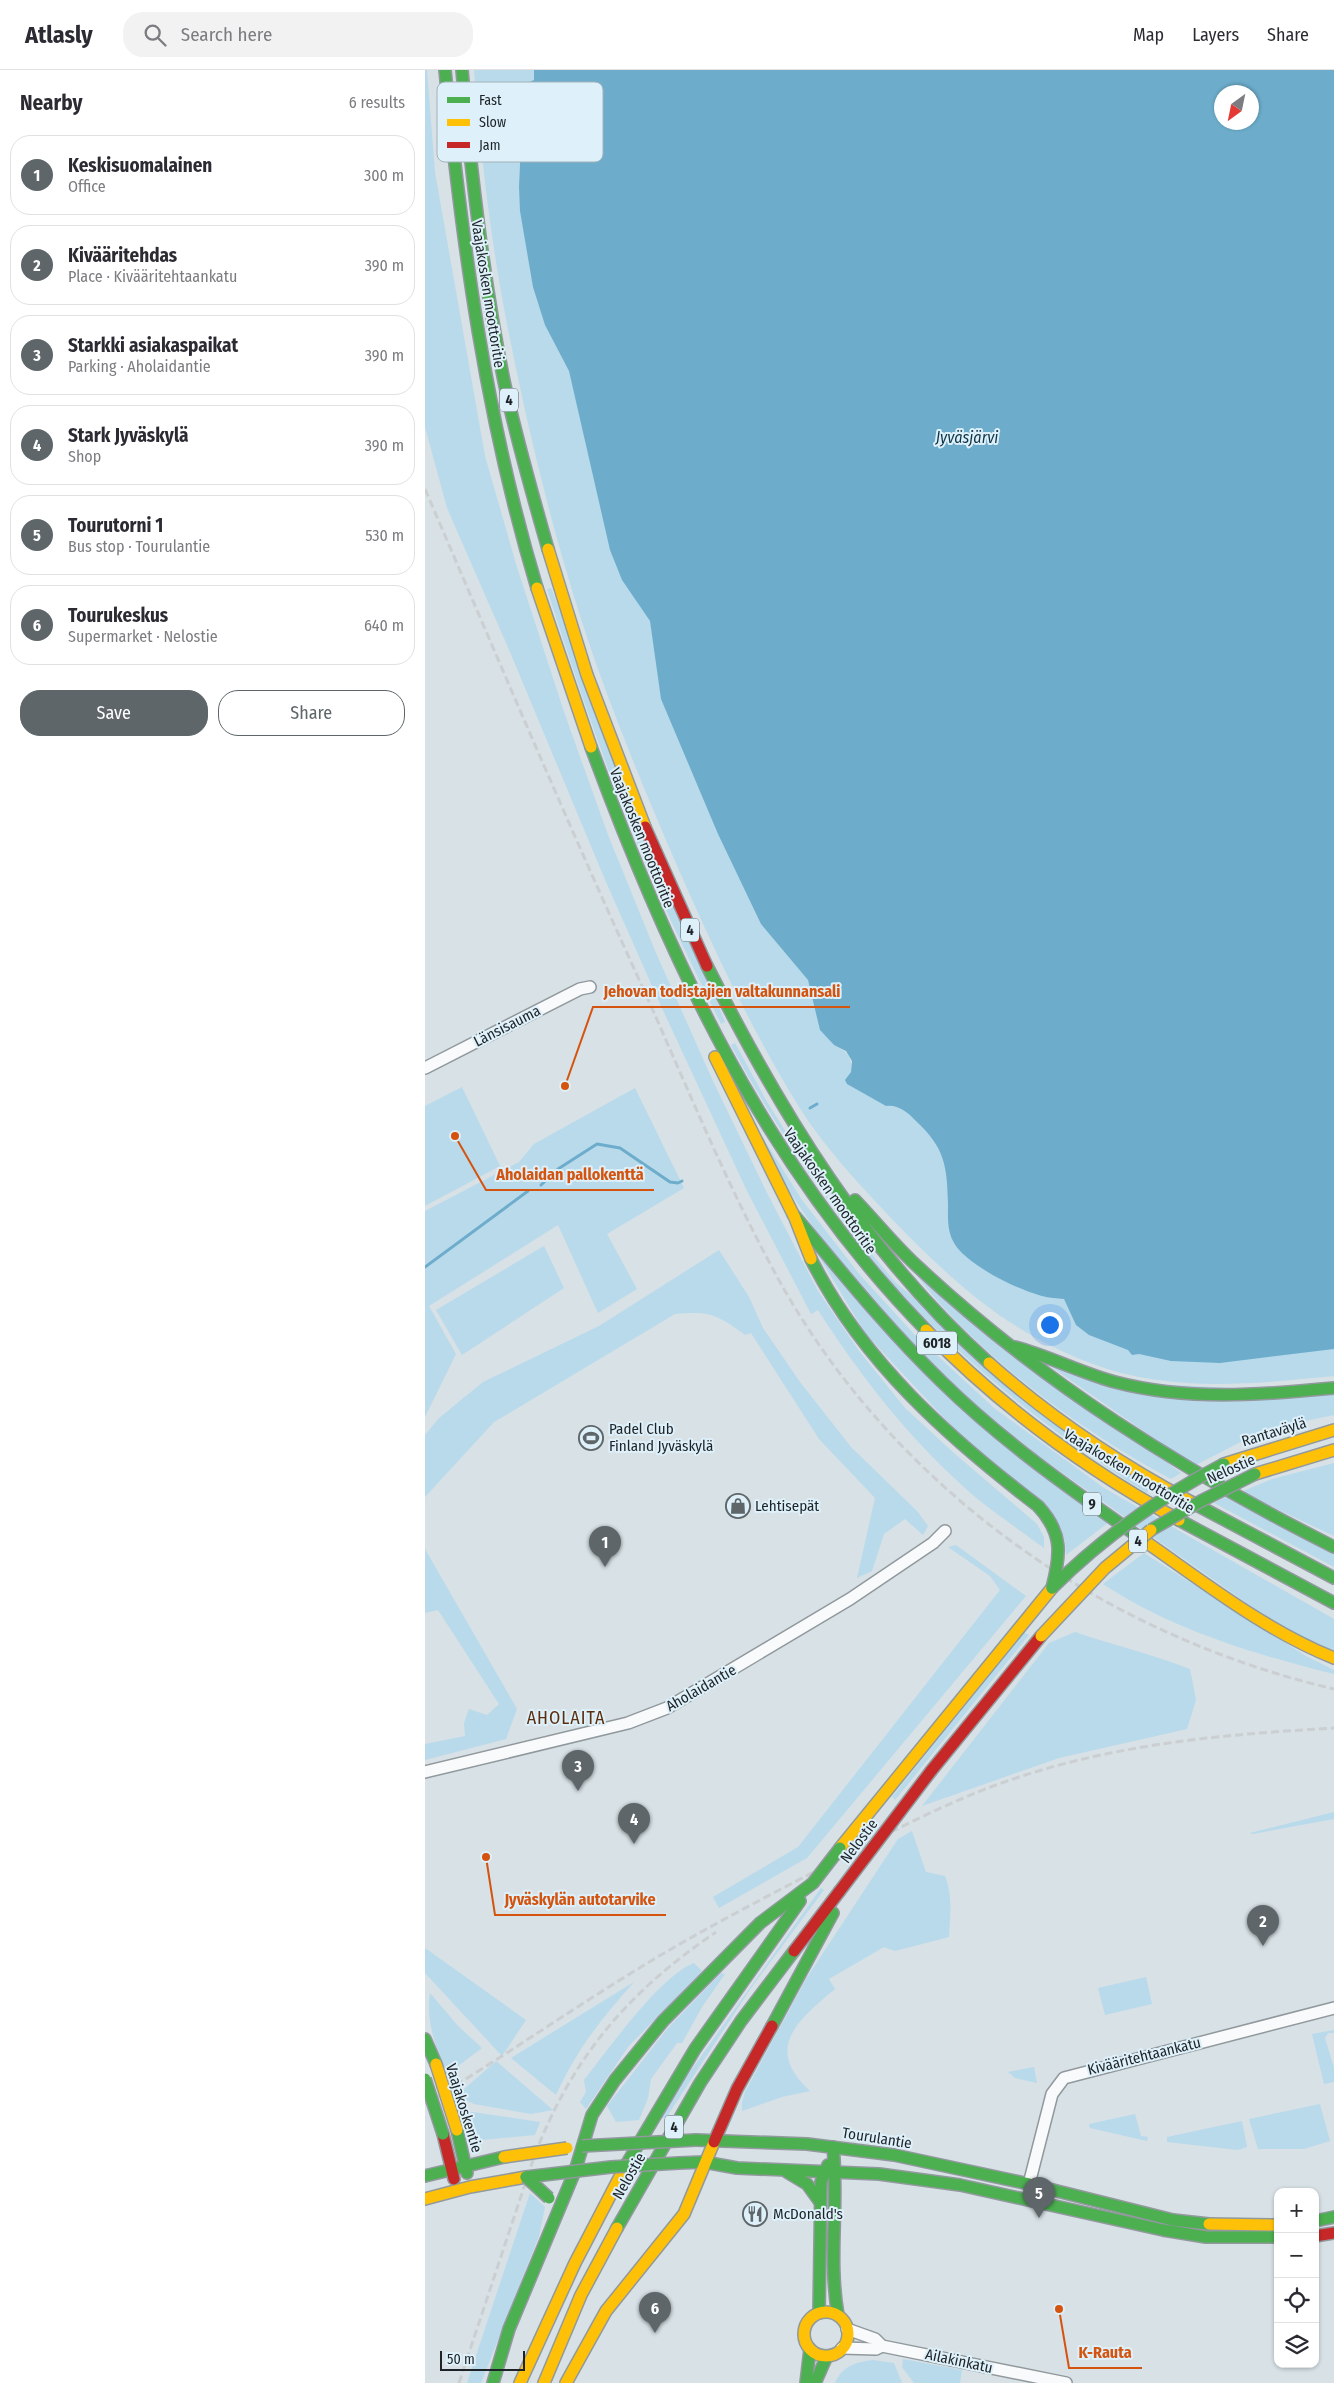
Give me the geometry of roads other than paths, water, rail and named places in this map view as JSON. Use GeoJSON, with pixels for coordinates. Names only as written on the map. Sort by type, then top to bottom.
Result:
{"type":"FeatureCollection","features":[{"type":"Feature","properties":{"kind":"main road","name":"Vaajakosken moottoritie"},"geometry":{"type":"LineString","coordinates":[[453,162],[473,307],[500,452],[557,650],[591,748],[657,916],[685,978],[755,1107],[812,1197],[851,1249],[885,1289],[951,1357],[1049,1439],[1109,1480],[1334,1603]]}},
{"type":"Feature","properties":{"kind":"main road","name":"Vaajakosken moottoritie"},"geometry":{"type":"LineString","coordinates":[[470,162],[485,279],[505,383],[556,581],[586,675],[621,771],[670,889],[739,1030],[816,1162],[865,1232],[924,1302],[975,1351],[1038,1404],[1121,1463],[1334,1578]]}},
{"type":"Feature","properties":{"kind":"main road","name":"4"},"geometry":{"type":"LineString","coordinates":[[685,978],[710,1047],[740,1115],[793,1214],[810,1257],[828,1289],[876,1356],[914,1401],[940,1427],[1038,1506],[1052,1522],[1059,1540],[1057,1565],[1052,1588]]}},
{"type":"Feature","properties":{"kind":"main road","name":"4"},"geometry":{"type":"LineString","coordinates":[[816,1162],[915,1264],[964,1309],[1059,1386],[1163,1455],[1211,1484],[1334,1547]]}},
{"type":"Feature","properties":{"kind":"main road","name":"9"},"geometry":{"type":"LineString","coordinates":[[793,1214],[869,1305],[920,1360],[965,1403],[1003,1435],[1131,1532],[1213,1588],[1297,1642],[1334,1658]]}},
{"type":"Feature","properties":{"kind":"main road"},"geometry":{"type":"LineString","coordinates":[[1010,1346],[1041,1353],[1069,1366],[1117,1383],[1188,1395],[1256,1396],[1334,1388]]}},
{"type":"Feature","properties":{"kind":"main road","name":"Rantaväylä"},"geometry":{"type":"LineString","coordinates":[[1224,1464],[1334,1430]]}},
{"type":"Feature","properties":{"kind":"main road","name":"Nelostie"},"geometry":{"type":"LineString","coordinates":[[544,2383],[581,2295],[631,2202],[700,2083],[741,2021],[931,1771],[1041,1636],[1078,1594],[1148,1532],[1206,1497],[1255,1474],[1334,1450]]}},
{"type":"Feature","properties":{"kind":"main road","name":"Nelostie"},"geometry":{"type":"LineString","coordinates":[[520,2383],[561,2287],[609,2195],[680,2072],[813,1883],[879,1798],[1052,1588],[1097,1545],[1130,1520],[1185,1483],[1224,1464]]}},
{"type":"Feature","properties":{"kind":"main road"},"geometry":{"type":"LineString","coordinates":[[493,2383],[509,2329],[575,2171],[589,2123],[621,2074],[663,2021],[760,1923],[813,1883]]}},
{"type":"Feature","properties":{"kind":"main road"},"geometry":{"type":"LineString","coordinates":[[566,2383],[606,2311],[684,2214],[704,2162],[737,2089],[824,1933],[839,1892]]}},
{"type":"Feature","properties":{"kind":"main road","name":"Vaajakoskentie"},"geometry":{"type":"LineString","coordinates":[[425,2040],[436,2064],[457,2130],[470,2187]]}},
{"type":"Feature","properties":{"kind":"main road","name":"Vaajakoskentie"},"geometry":{"type":"LineString","coordinates":[[425,2079],[443,2134],[456,2190]]}},
{"type":"Feature","properties":{"kind":"main road","name":"Tourulantie"},"geometry":{"type":"LineString","coordinates":[[425,2176],[504,2157],[582,2146],[716,2138],[833,2147],[894,2155],[1029,2184],[1173,2220],[1206,2224],[1274,2225]]}},
{"type":"Feature","properties":{"kind":"main road"},"geometry":{"type":"LineString","coordinates":[[815,2383],[827,2356],[843,2348],[846,2342],[847,2329],[838,2315],[833,2294],[833,2147]]}},
{"type":"Feature","properties":{"kind":"main road"},"geometry":{"type":"LineString","coordinates":[[425,2199],[491,2182],[526,2177],[575,2171],[704,2162],[737,2168],[879,2174],[960,2185],[1163,2230],[1206,2237],[1274,2237]]}},
{"type":"Feature","properties":{"kind":"main road"},"geometry":{"type":"LineString","coordinates":[[784,2170],[809,2184],[820,2202]]}},
{"type":"Feature","properties":{"kind":"main road"},"geometry":{"type":"LineString","coordinates":[[819,2313],[821,2182],[832,2172]]}},
{"type":"Feature","properties":{"kind":"main road"},"geometry":{"type":"LineString","coordinates":[[526,2177],[549,2198],[556,2214]]}},
{"type":"Feature","properties":{"kind":"main road"},"geometry":{"type":"LineString","coordinates":[[1319,2220],[1334,2217]]}},
{"type":"Feature","properties":{"kind":"main road"},"geometry":{"type":"LineString","coordinates":[[1319,2235],[1334,2233]]}},
{"type":"Feature","properties":{"kind":"main road"},"geometry":{"type":"LineString","coordinates":[[827,2356],[815,2353],[810,2349],[806,2344],[804,2332],[809,2320],[819,2313],[832,2312],[838,2315]]}},
{"type":"Feature","properties":{"kind":"main road"},"geometry":{"type":"LineString","coordinates":[[806,2383],[810,2349]]}},
{"type":"Feature","properties":{"kind":"street","name":"Länsisauma"},"geometry":{"type":"LineString","coordinates":[[425,1068],[580,989],[590,987]]}},
{"type":"Feature","properties":{"kind":"street","name":"Aholaidantie"},"geometry":{"type":"LineString","coordinates":[[425,1772],[628,1723],[667,1708],[850,1599],[933,1543],[945,1532]]}},
{"type":"Feature","properties":{"kind":"street","name":"Kivääritehtaankatu"},"geometry":{"type":"LineString","coordinates":[[1029,2184],[1052,2094],[1063,2078],[1334,2008]]}},
{"type":"Feature","properties":{"kind":"street","name":"Ailakinkatu"},"geometry":{"type":"LineString","coordinates":[[847,2329],[875,2339],[882,2346],[1066,2383]]}},
{"type":"Feature","properties":{"kind":"street","name":"Ailakinkatu"},"geometry":{"type":"LineString","coordinates":[[843,2348],[875,2349],[882,2346]]}},
{"type":"Feature","properties":{"kind":"water","name":"Jyväsjärvi"},"geometry":{"type":"Polygon","coordinates":[[[534,70],[1334,70],[1334,1349],[1220,1363],[1171,1361],[1139,1354],[1132,1355],[1128,1350],[1089,1335],[1076,1325],[1064,1299],[1042,1296],[1006,1282],[980,1267],[959,1250],[951,1237],[949,1228],[948,1190],[945,1168],[933,1139],[906,1112],[898,1107],[886,1106],[847,1084],[845,1080],[851,1072],[852,1061],[846,1051],[834,1045],[820,1030],[808,980],[761,924],[718,834],[661,699],[650,621],[622,580],[610,550],[569,371],[545,325],[533,287],[520,211],[520,162],[603,162],[603,82],[529,82],[534,80],[534,70]]]}},
{"type":"Feature","properties":{"kind":"waterway"},"geometry":{"type":"LineString","coordinates":[[810,1108],[817,1104]]}},
{"type":"Feature","properties":{"kind":"waterway"},"geometry":{"type":"LineString","coordinates":[[541,1185],[558,1169],[597,1144],[620,1148],[670,1182],[678,1183],[682,1181]]}},
{"type":"Feature","properties":{"kind":"waterway"},"geometry":{"type":"LineString","coordinates":[[425,1267],[528,1191]]}},
{"type":"Feature","properties":{"kind":"railway"},"geometry":{"type":"LineString","coordinates":[[425,489],[562,807],[730,1183],[785,1291],[833,1364],[889,1432],[951,1493],[1019,1547],[1092,1594],[1169,1633],[1250,1665],[1334,1689]]}},
{"type":"Feature","properties":{"kind":"railway"},"geometry":{"type":"LineString","coordinates":[[425,2104],[679,1945],[881,1837],[927,1814],[998,1784],[1060,1765],[1138,1748],[1255,1733],[1334,1728]]}},
{"type":"Feature","properties":{"kind":"railway"},"geometry":{"type":"LineString","coordinates":[[459,2383],[534,2157],[549,2121],[566,2088],[606,2030],[630,2003],[656,1978],[716,1932]]}},
{"type":"Feature","properties":{"kind":"place","name":"Jehovan todistajien valtakunnansali"},"geometry":{"type":"Point","coordinates":[565,1086]}},
{"type":"Feature","properties":{"kind":"place","name":"Aholaidan pallokenttä"},"geometry":{"type":"Point","coordinates":[455,1136]}},
{"type":"Feature","properties":{"kind":"place","name":"Padel Club Finland Jyväskylä"},"geometry":{"type":"Point","coordinates":[591,1438]}},
{"type":"Feature","properties":{"kind":"place","name":"Lehtisepät"},"geometry":{"type":"Point","coordinates":[738,1506]}},
{"type":"Feature","properties":{"kind":"place","name":"Keskisuomalainen"},"geometry":{"type":"Point","coordinates":[605,1567]}},
{"type":"Feature","properties":{"kind":"place","name":"Starkki asiakaspaikat"},"geometry":{"type":"Point","coordinates":[578,1791]}},
{"type":"Feature","properties":{"kind":"place","name":"Stark Jyväskylä"},"geometry":{"type":"Point","coordinates":[634,1844]}},
{"type":"Feature","properties":{"kind":"place","name":"Jyväskylän autotarvike"},"geometry":{"type":"Point","coordinates":[486,1857]}},
{"type":"Feature","properties":{"kind":"place","name":"Kivääritehdas"},"geometry":{"type":"Point","coordinates":[1263,1946]}},
{"type":"Feature","properties":{"kind":"place","name":"McDonald's"},"geometry":{"type":"Point","coordinates":[755,2214]}},
{"type":"Feature","properties":{"kind":"place","name":"Tourutorni 1"},"geometry":{"type":"Point","coordinates":[1039,2218]}},
{"type":"Feature","properties":{"kind":"place","name":"K-Rauta"},"geometry":{"type":"Point","coordinates":[1059,2309]}},
{"type":"Feature","properties":{"kind":"place","name":"Tourukeskus"},"geometry":{"type":"Point","coordinates":[655,2333]}},
{"type":"Feature","properties":{"kind":"district","name":"AHOLAITA"},"geometry":{"type":"Point","coordinates":[566,1718]}}]}
